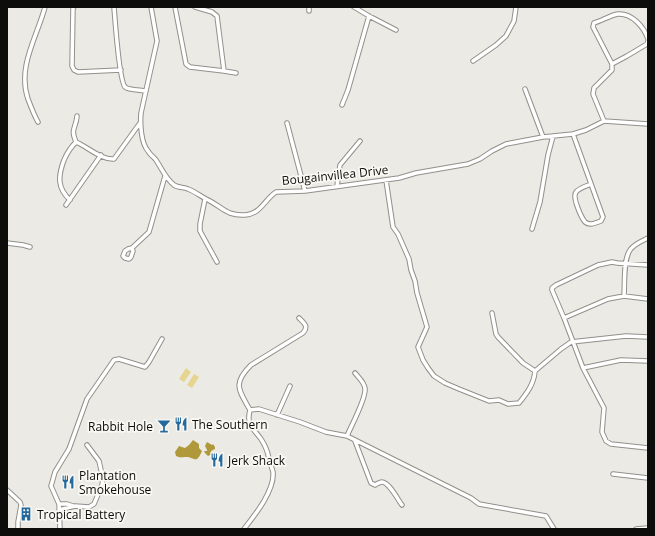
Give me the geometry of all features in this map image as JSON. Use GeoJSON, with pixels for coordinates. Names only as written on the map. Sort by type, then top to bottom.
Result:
{"type":"FeatureCollection","features":[{"type":"Feature","properties":{"kind":"street"},"geometry":{"type":"LineString","coordinates":[[38,122],[28,99],[25,86],[25,70],[30,50],[45,7]]}},
{"type":"Feature","properties":{"kind":"street"},"geometry":{"type":"LineString","coordinates":[[74,7],[72,66],[74,70],[78,72],[121,70]]}},
{"type":"Feature","properties":{"kind":"street"},"geometry":{"type":"LineString","coordinates":[[114,7],[121,70],[125,86],[127,88],[146,91]]}},
{"type":"Feature","properties":{"kind":"street","name":"Bougainvillea Drive"},"geometry":{"type":"LineString","coordinates":[[151,7],[158,41],[141,113],[140,123],[144,145],[156,159],[165,176],[174,185],[188,189],[226,212],[234,215],[247,215],[259,210],[272,194],[276,192],[305,191],[386,180],[468,164],[506,144],[543,137],[573,134],[586,130],[604,121]]}},
{"type":"Feature","properties":{"kind":"street"},"geometry":{"type":"LineString","coordinates":[[174,7],[186,64],[190,67],[236,73]]}},
{"type":"Feature","properties":{"kind":"street"},"geometry":{"type":"LineString","coordinates":[[195,7],[212,12],[217,16],[224,71]]}},
{"type":"Feature","properties":{"kind":"street"},"geometry":{"type":"LineString","coordinates":[[354,7],[396,30]]}},
{"type":"Feature","properties":{"kind":"street"},"geometry":{"type":"LineString","coordinates":[[473,61],[506,36],[514,21],[516,7]]}},
{"type":"Feature","properties":{"kind":"street"},"geometry":{"type":"LineString","coordinates":[[612,64],[647,44],[648,40],[647,35],[635,20],[624,14],[617,14],[594,24],[593,27],[612,64],[612,70],[594,88],[593,94],[604,121],[648,124]]}},
{"type":"Feature","properties":{"kind":"street"},"geometry":{"type":"LineString","coordinates":[[342,105],[348,90],[369,16]]}},
{"type":"Feature","properties":{"kind":"street"},"geometry":{"type":"LineString","coordinates":[[525,89],[543,137]]}},
{"type":"Feature","properties":{"kind":"street"},"geometry":{"type":"LineString","coordinates":[[77,116],[73,129],[73,135],[76,142],[109,159],[114,159],[140,123]]}},
{"type":"Feature","properties":{"kind":"street"},"geometry":{"type":"LineString","coordinates":[[288,123],[305,191]]}},
{"type":"Feature","properties":{"kind":"street"},"geometry":{"type":"LineString","coordinates":[[573,134],[603,217],[601,221],[591,225],[585,222],[574,197],[578,190],[591,184]]}},
{"type":"Feature","properties":{"kind":"street"},"geometry":{"type":"LineString","coordinates":[[532,228],[540,202],[548,155],[553,136]]}},
{"type":"Feature","properties":{"kind":"street"},"geometry":{"type":"LineString","coordinates":[[337,186],[340,165],[360,140]]}},
{"type":"Feature","properties":{"kind":"street"},"geometry":{"type":"LineString","coordinates":[[70,200],[64,194],[59,178],[60,169],[68,152],[76,142]]}},
{"type":"Feature","properties":{"kind":"street"},"geometry":{"type":"LineString","coordinates":[[66,206],[100,155]]}},
{"type":"Feature","properties":{"kind":"street"},"geometry":{"type":"LineString","coordinates":[[132,248],[149,232],[165,176]]}},
{"type":"Feature","properties":{"kind":"street"},"geometry":{"type":"LineString","coordinates":[[386,180],[393,227],[398,234],[409,259],[427,327],[418,347],[422,360],[434,376],[445,383],[489,401],[499,400],[508,404],[519,403],[526,395],[532,384],[535,371],[571,342],[626,336],[648,338]]}},
{"type":"Feature","properties":{"kind":"street"},"geometry":{"type":"LineString","coordinates":[[205,199],[200,231],[217,262]]}},
{"type":"Feature","properties":{"kind":"street"},"geometry":{"type":"LineString","coordinates":[[624,296],[627,254],[630,248],[648,238]]}},
{"type":"Feature","properties":{"kind":"street"},"geometry":{"type":"LineString","coordinates":[[7,243],[23,245],[30,248]]}},
{"type":"Feature","properties":{"kind":"street"},"geometry":{"type":"LineString","coordinates":[[648,265],[612,262],[598,265],[552,288],[583,368],[604,408],[602,432],[606,441],[611,444],[648,448]]}},
{"type":"Feature","properties":{"kind":"street"},"geometry":{"type":"LineString","coordinates":[[564,318],[608,299],[624,296],[648,299]]}},
{"type":"Feature","properties":{"kind":"street"},"geometry":{"type":"LineString","coordinates":[[492,313],[496,334],[498,337],[523,362],[535,371]]}},
{"type":"Feature","properties":{"kind":"street"},"geometry":{"type":"LineString","coordinates":[[244,529],[267,494],[271,484],[273,472],[262,441],[249,424],[248,417],[250,410],[239,389],[238,382],[244,372],[251,365],[303,333],[306,326],[299,318]]}},
{"type":"Feature","properties":{"kind":"street"},"geometry":{"type":"LineString","coordinates":[[60,529],[60,510],[51,486],[55,472],[69,449],[87,399],[114,360],[119,359],[145,367],[162,339]]}},
{"type":"Feature","properties":{"kind":"street"},"geometry":{"type":"LineString","coordinates":[[583,368],[621,360],[648,361]]}},
{"type":"Feature","properties":{"kind":"street"},"geometry":{"type":"LineString","coordinates":[[347,436],[363,399],[365,390],[363,384],[355,373]]}},
{"type":"Feature","properties":{"kind":"street"},"geometry":{"type":"LineString","coordinates":[[277,415],[290,386]]}},
{"type":"Feature","properties":{"kind":"street"},"geometry":{"type":"LineString","coordinates":[[250,410],[259,409],[326,432],[347,436],[471,498],[479,504],[546,516],[554,529]]}},
{"type":"Feature","properties":{"kind":"street"},"geometry":{"type":"LineString","coordinates":[[355,441],[371,483],[375,485],[381,482],[386,483],[402,505]]}},
{"type":"Feature","properties":{"kind":"street"},"geometry":{"type":"LineString","coordinates":[[58,504],[89,507],[94,504],[103,479],[100,461],[87,444]]}},
{"type":"Feature","properties":{"kind":"street"},"geometry":{"type":"LineString","coordinates":[[614,474],[648,478]]}},
{"type":"Feature","properties":{"kind":"street"},"geometry":{"type":"LineString","coordinates":[[7,490],[20,502],[21,505],[18,529]]}},
{"type":"Feature","properties":{"kind":"street"},"geometry":{"type":"LineString","coordinates":[[60,510],[75,506]]}},
{"type":"Feature","properties":{"kind":"street"},"geometry":{"type":"LineString","coordinates":[[636,529],[648,528]]}},
{"type":"Feature","properties":{"kind":"shaded area"},"geometry":{"type":"Polygon","coordinates":[[[186,368],[191,372],[184,382],[179,379],[186,368]]]}},
{"type":"Feature","properties":{"kind":"shaded area"},"geometry":{"type":"Polygon","coordinates":[[[194,374],[199,377],[192,388],[187,385],[194,374]]]}},
{"type":"Feature","properties":{"kind":"shaded area"},"geometry":{"type":"Polygon","coordinates":[[[193,440],[199,444],[199,448],[202,451],[197,459],[176,456],[175,452],[179,446],[185,448],[193,440]]]}},
{"type":"Feature","properties":{"kind":"shaded area"},"geometry":{"type":"Polygon","coordinates":[[[207,442],[212,445],[213,444],[215,447],[215,449],[211,451],[212,454],[208,456],[204,451],[207,451],[205,446],[207,442]]]}},
{"type":"Feature","properties":{"kind":"place","name":"The Southern"},"geometry":{"type":"Point","coordinates":[181,424]}},
{"type":"Feature","properties":{"kind":"place","name":"Rabbit Hole"},"geometry":{"type":"Point","coordinates":[164,426]}},
{"type":"Feature","properties":{"kind":"place","name":"Jerk Shack"},"geometry":{"type":"Point","coordinates":[217,460]}},
{"type":"Feature","properties":{"kind":"place","name":"Plantation Smokehouse"},"geometry":{"type":"Point","coordinates":[68,482]}},
{"type":"Feature","properties":{"kind":"place","name":"Tropical Battery"},"geometry":{"type":"Point","coordinates":[26,514]}}]}
